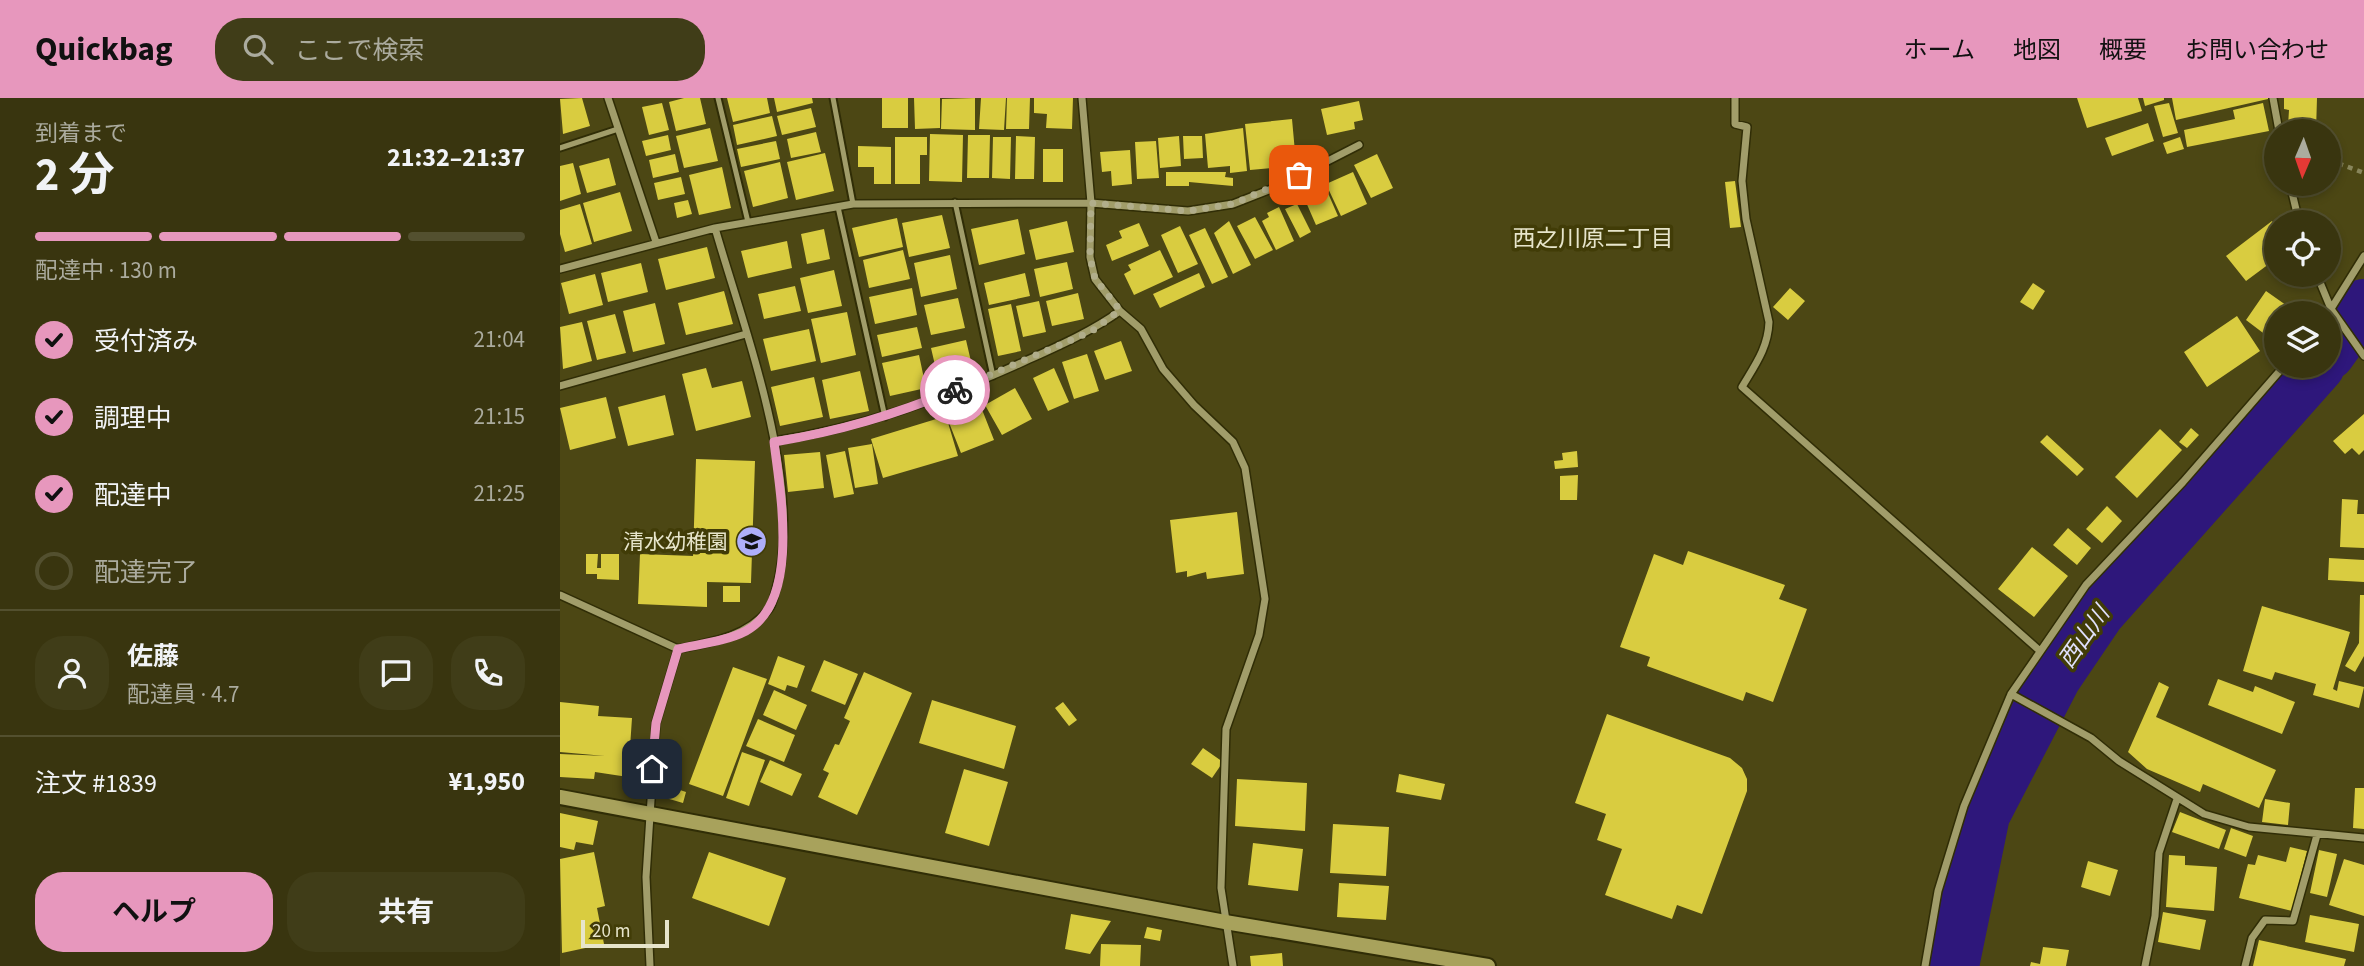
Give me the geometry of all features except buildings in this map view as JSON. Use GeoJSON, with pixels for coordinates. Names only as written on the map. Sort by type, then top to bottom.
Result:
{"type":"FeatureCollection","features":[{"type":"Feature","properties":{"kind":"street"},"geometry":{"type":"LineString","coordinates":[[608,98],[656,242]]}},
{"type":"Feature","properties":{"kind":"street"},"geometry":{"type":"LineString","coordinates":[[1082,98],[1091,203],[1090,257],[1095,279],[1120,310],[1141,329],[1163,369],[1194,405],[1233,442],[1245,468],[1265,599],[1259,635],[1226,729],[1221,888],[1233,966]]}},
{"type":"Feature","properties":{"kind":"street"},"geometry":{"type":"LineString","coordinates":[[1735,98],[1735,124],[1747,127],[1742,181],[1746,219],[1769,322],[1768,339],[1762,355],[1742,387],[2040,651]]}},
{"type":"Feature","properties":{"kind":"street"},"geometry":{"type":"LineString","coordinates":[[2273,98],[2277,119]]}},
{"type":"Feature","properties":{"kind":"street"},"geometry":{"type":"LineString","coordinates":[[560,269],[656,242],[748,222],[853,204],[1091,203],[1188,211],[1233,204],[1279,186],[1359,145]]}},
{"type":"Feature","properties":{"kind":"street"},"geometry":{"type":"LineString","coordinates":[[560,596],[678,649],[748,630],[771,607],[781,559],[782,511],[774,442],[715,229]]}},
{"type":"Feature","properties":{"kind":"street"},"geometry":{"type":"LineString","coordinates":[[2335,301],[2364,256]]}},
{"type":"Feature","properties":{"kind":"street"},"geometry":{"type":"LineString","coordinates":[[774,442],[835,432],[885,417],[993,376],[1092,331],[1120,310]]}},
{"type":"Feature","properties":{"kind":"street"},"geometry":{"type":"LineString","coordinates":[[2341,323],[2364,356]]}},
{"type":"Feature","properties":{"kind":"street"},"geometry":{"type":"LineString","coordinates":[[560,386],[746,334]]}},
{"type":"Feature","properties":{"kind":"street"},"geometry":{"type":"LineString","coordinates":[[1925,966],[1938,891],[1964,806],[2011,694],[2086,584],[2183,482],[2274,378]]}},
{"type":"Feature","properties":{"kind":"street"},"geometry":{"type":"LineString","coordinates":[[650,966],[646,877],[656,723],[678,649]]}},
{"type":"Feature","properties":{"kind":"street"},"geometry":{"type":"LineString","coordinates":[[2011,694],[2091,738],[2119,761],[2204,814],[2249,827],[2364,838]]}},
{"type":"Feature","properties":{"kind":"street"},"geometry":{"type":"LineString","coordinates":[[560,797],[649,816],[1225,922],[1488,966]]}},
{"type":"Feature","properties":{"kind":"street"},"geometry":{"type":"LineString","coordinates":[[2145,966],[2155,916],[2159,853],[2176,799]]}},
{"type":"Feature","properties":{"kind":"street"},"geometry":{"type":"LineString","coordinates":[[2245,966],[2252,937],[2265,920],[2292,921],[2317,835]]}},
{"type":"Feature","properties":{"kind":"lane"},"geometry":{"type":"LineString","coordinates":[[718,98],[748,222]]}},
{"type":"Feature","properties":{"kind":"lane"},"geometry":{"type":"LineString","coordinates":[[833,98],[853,204]]}},
{"type":"Feature","properties":{"kind":"lane"},"geometry":{"type":"LineString","coordinates":[[560,148],[618,129]]}},
{"type":"Feature","properties":{"kind":"lane"},"geometry":{"type":"LineString","coordinates":[[956,202],[993,376]]}},
{"type":"Feature","properties":{"kind":"lane"},"geometry":{"type":"LineString","coordinates":[[838,207],[885,417]]}},
{"type":"Feature","properties":{"kind":"path"},"geometry":{"type":"LineString","coordinates":[[2342,165],[2364,173]]}},
{"type":"Feature","properties":{"kind":"waterway","name":"西山川"},"geometry":{"type":"LineString","coordinates":[[2341,337],[2364,305]]}},
{"type":"Feature","properties":{"kind":"waterway","name":"西山川"},"geometry":{"type":"LineString","coordinates":[[1953,966],[1984,815],[2055,678],[2099,613],[2308,378]]}},
{"type":"Feature","properties":{"kind":"way so far"},"geometry":{"type":"LineString","coordinates":[[955,390],[993,376],[1092,331],[1120,310],[1095,279],[1090,257],[1091,203],[1188,211],[1233,204],[1299,175]]}},
{"type":"Feature","properties":{"kind":"place","name":"清水幼稚園"},"geometry":{"type":"Point","coordinates":[751,542]}},
{"type":"Feature","properties":{"kind":"district","name":"西之川原二丁目"},"geometry":{"type":"Point","coordinates":[1593,238]}},
{"type":"Feature","properties":{"kind":"route"},"geometry":{"type":"LineString","coordinates":[[652,769],[656,723],[678,649],[748,630],[771,607],[781,571],[782,551],[782,511],[774,442],[835,432],[885,417],[955,390]]}}]}
